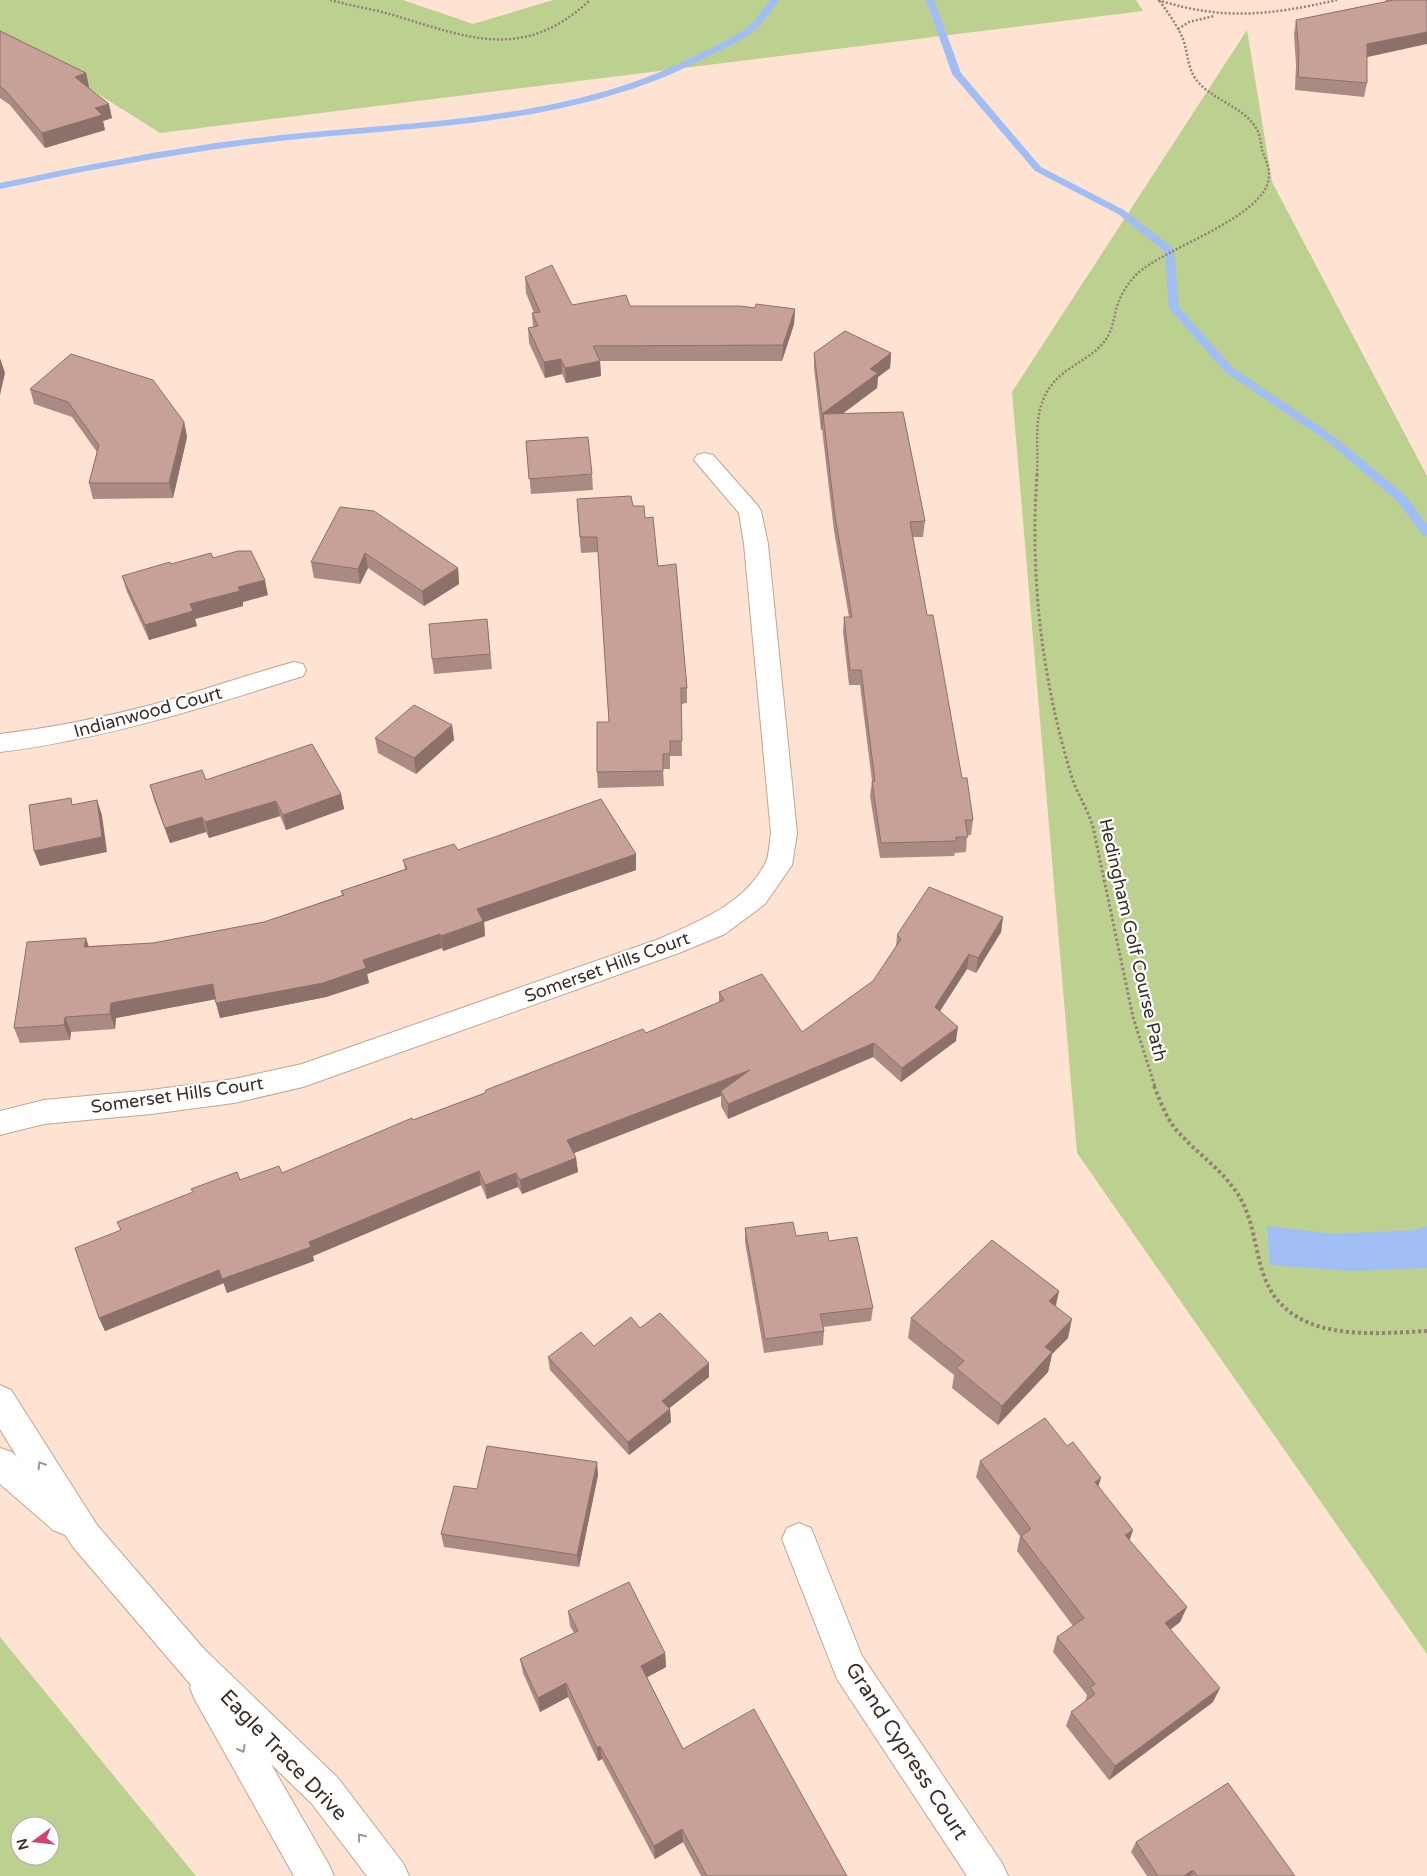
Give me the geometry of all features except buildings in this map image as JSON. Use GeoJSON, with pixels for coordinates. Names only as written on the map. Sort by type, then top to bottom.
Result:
{"type":"FeatureCollection","features":[{"type":"Feature","properties":{"kind":"street","name":"Somerset Hills Court"},"geometry":{"type":"LineString","coordinates":[[0,1123],[44,1112],[234,1091],[304,1075],[668,946],[715,927],[755,897],[779,865],[784,833],[756,544],[750,511],[705,460]]}},
{"type":"Feature","properties":{"kind":"street","name":"Indianwood Court"},"geometry":{"type":"LineString","coordinates":[[0,743],[47,738],[118,722],[210,697],[294,670]]}},
{"type":"Feature","properties":{"kind":"street","name":"Eagle Trace Drive"},"geometry":{"type":"LineString","coordinates":[[0,1400],[85,1536],[192,1661],[326,1792],[390,1876]]}},
{"type":"Feature","properties":{"kind":"street","name":"Eagle Trace Drive"},"geometry":{"type":"LineString","coordinates":[[0,1463],[85,1536]]}},
{"type":"Feature","properties":{"kind":"street","name":"Grand Cypress Court"},"geometry":{"type":"LineString","coordinates":[[800,1540],[849,1667],[989,1876]]}},
{"type":"Feature","properties":{"kind":"street","name":"Eagle Trace Drive"},"geometry":{"type":"LineString","coordinates":[[192,1661],[314,1876]]}},
{"type":"Feature","properties":{"kind":"path"},"geometry":{"type":"LineString","coordinates":[[330,0],[391,14],[454,34],[480,40],[500,40],[542,32],[580,12],[590,0]]}},
{"type":"Feature","properties":{"kind":"path","name":"Hedingham Golf Course Path"},"geometry":{"type":"LineString","coordinates":[[1159,0],[1193,12],[1216,15],[1246,15],[1288,10],[1337,0]]}},
{"type":"Feature","properties":{"kind":"path","name":"Hedingham Golf Course Path"},"geometry":{"type":"LineString","coordinates":[[1159,0],[1178,29],[1185,46],[1187,64],[1196,80],[1211,95],[1237,110],[1257,130],[1270,169],[1267,190],[1256,201],[1231,220],[1184,247],[1143,267],[1130,283],[1120,300],[1113,328],[1098,348],[1068,368],[1041,401],[1034,535],[1038,622],[1060,736],[1075,788],[1088,812],[1100,854],[1138,1036],[1154,1083],[1167,1117],[1191,1146],[1209,1161],[1232,1185],[1246,1208],[1262,1276],[1272,1297],[1292,1316],[1343,1332],[1427,1331]]}},
{"type":"Feature","properties":{"kind":"path","name":"Hedingham Golf Course Path"},"geometry":{"type":"LineString","coordinates":[[1178,29],[1189,22],[1216,15]]}},
{"type":"Feature","properties":{"kind":"green space"},"geometry":{"type":"Polygon","coordinates":[[[0,0],[403,0],[473,24],[553,0],[1136,0],[1143,11],[160,133],[0,32],[0,0]]]}},
{"type":"Feature","properties":{"kind":"green space"},"geometry":{"type":"Polygon","coordinates":[[[1247,30],[1272,182],[1427,476],[1427,1654],[1077,1153],[1012,392],[1247,30]]]}},
{"type":"Feature","properties":{"kind":"green space"},"geometry":{"type":"Polygon","coordinates":[[[0,1637],[196,1876],[0,1876],[0,1637]]]}},
{"type":"Feature","properties":{"kind":"water"},"geometry":{"type":"Polygon","coordinates":[[[1267,1226],[1334,1234],[1415,1230],[1427,1226],[1427,1268],[1353,1271],[1270,1265],[1267,1226]]]}},
{"type":"Feature","properties":{"kind":"waterway"},"geometry":{"type":"LineString","coordinates":[[0,186],[108,163],[247,142],[436,124],[553,108],[608,94],[672,71],[747,32],[775,0]]}},
{"type":"Feature","properties":{"kind":"waterway"},"geometry":{"type":"LineString","coordinates":[[930,0],[957,74],[1038,169],[1121,212],[1170,251],[1174,308],[1229,370],[1331,439],[1401,498],[1427,532]]}}]}
